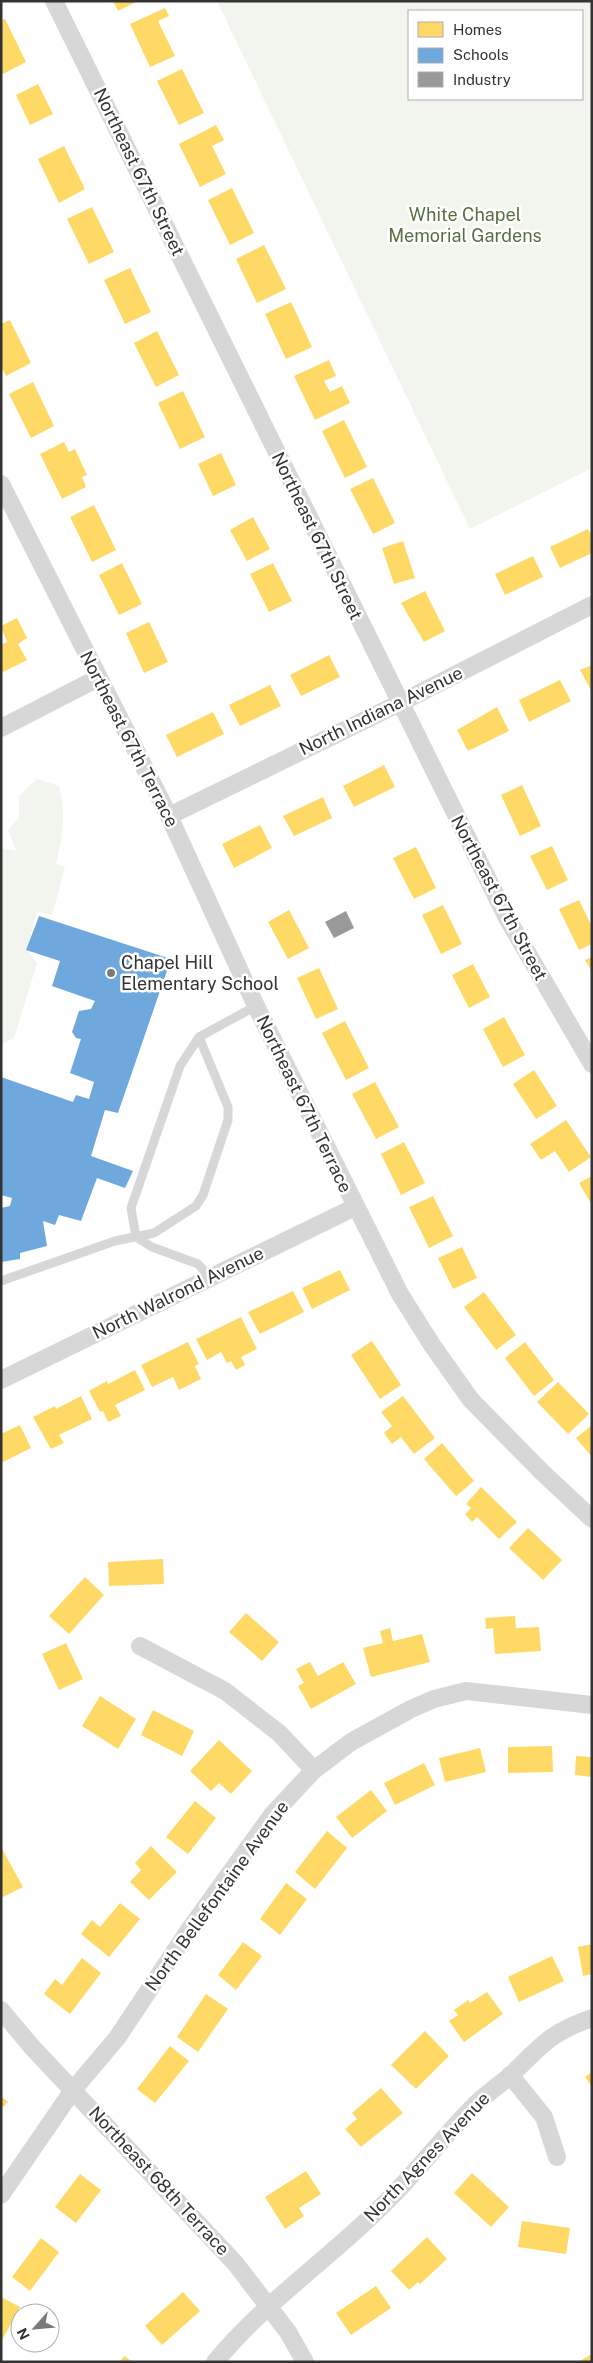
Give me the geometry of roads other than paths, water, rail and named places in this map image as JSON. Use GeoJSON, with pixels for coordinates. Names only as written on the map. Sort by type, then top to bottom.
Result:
{"type":"FeatureCollection","features":[{"type":"Feature","properties":{"kind":"street","name":"Northeast 67th Street"},"geometry":{"type":"LineString","coordinates":[[54,1],[507,918],[592,1064]]}},
{"type":"Feature","properties":{"kind":"street","name":"Northeast 67th Terrace"},"geometry":{"type":"LineString","coordinates":[[1,484],[169,816],[256,1006],[400,1294],[432,1345],[471,1400],[542,1472],[592,1519]]}},
{"type":"Feature","properties":{"kind":"street","name":"North Indiana Avenue"},"geometry":{"type":"LineString","coordinates":[[169,816],[400,703],[592,605]]}},
{"type":"Feature","properties":{"kind":"street"},"geometry":{"type":"LineString","coordinates":[[1,728],[98,678]]}},
{"type":"Feature","properties":{"kind":"street","name":"North Walrond Avenue"},"geometry":{"type":"LineString","coordinates":[[1,1380],[355,1207]]}},
{"type":"Feature","properties":{"kind":"street"},"geometry":{"type":"LineString","coordinates":[[140,1646],[225,1691],[279,1733],[314,1770]]}},
{"type":"Feature","properties":{"kind":"street","name":"North Bellefontaine Avenue"},"geometry":{"type":"LineString","coordinates":[[1,2195],[73,2090],[117,2038],[189,1930],[272,1815],[314,1770],[351,1742],[411,1709],[434,1699],[466,1691],[592,1705]]}},
{"type":"Feature","properties":{"kind":"street","name":"Northeast 68th Terrace"},"geometry":{"type":"LineString","coordinates":[[1,2010],[31,2046],[235,2263],[288,2332],[305,2362]]}},
{"type":"Feature","properties":{"kind":"street","name":"North Agnes Avenue"},"geometry":{"type":"LineString","coordinates":[[215,2362],[238,2333],[326,2258],[391,2197],[478,2102],[510,2076],[530,2053],[554,2034],[592,2018]]}},
{"type":"Feature","properties":{"kind":"street"},"geometry":{"type":"LineString","coordinates":[[510,2076],[544,2117],[557,2157]]}},
{"type":"Feature","properties":{"kind":"lane"},"geometry":{"type":"LineString","coordinates":[[210,1277],[198,1264],[152,1247],[136,1237],[131,1208],[180,1066],[200,1037],[256,1006]]}},
{"type":"Feature","properties":{"kind":"lane"},"geometry":{"type":"LineString","coordinates":[[1,1281],[115,1241],[154,1233],[196,1206],[203,1195],[228,1120],[228,1107],[200,1037]]}},
{"type":"Feature","properties":{"kind":"place","name":"Chapel Hill Elementary School"},"geometry":{"type":"Point","coordinates":[111,973]}},
{"type":"Feature","properties":{"kind":"park label","name":"White Chapel Memorial Gardens"},"geometry":{"type":"Point","coordinates":[465,225]}}]}
